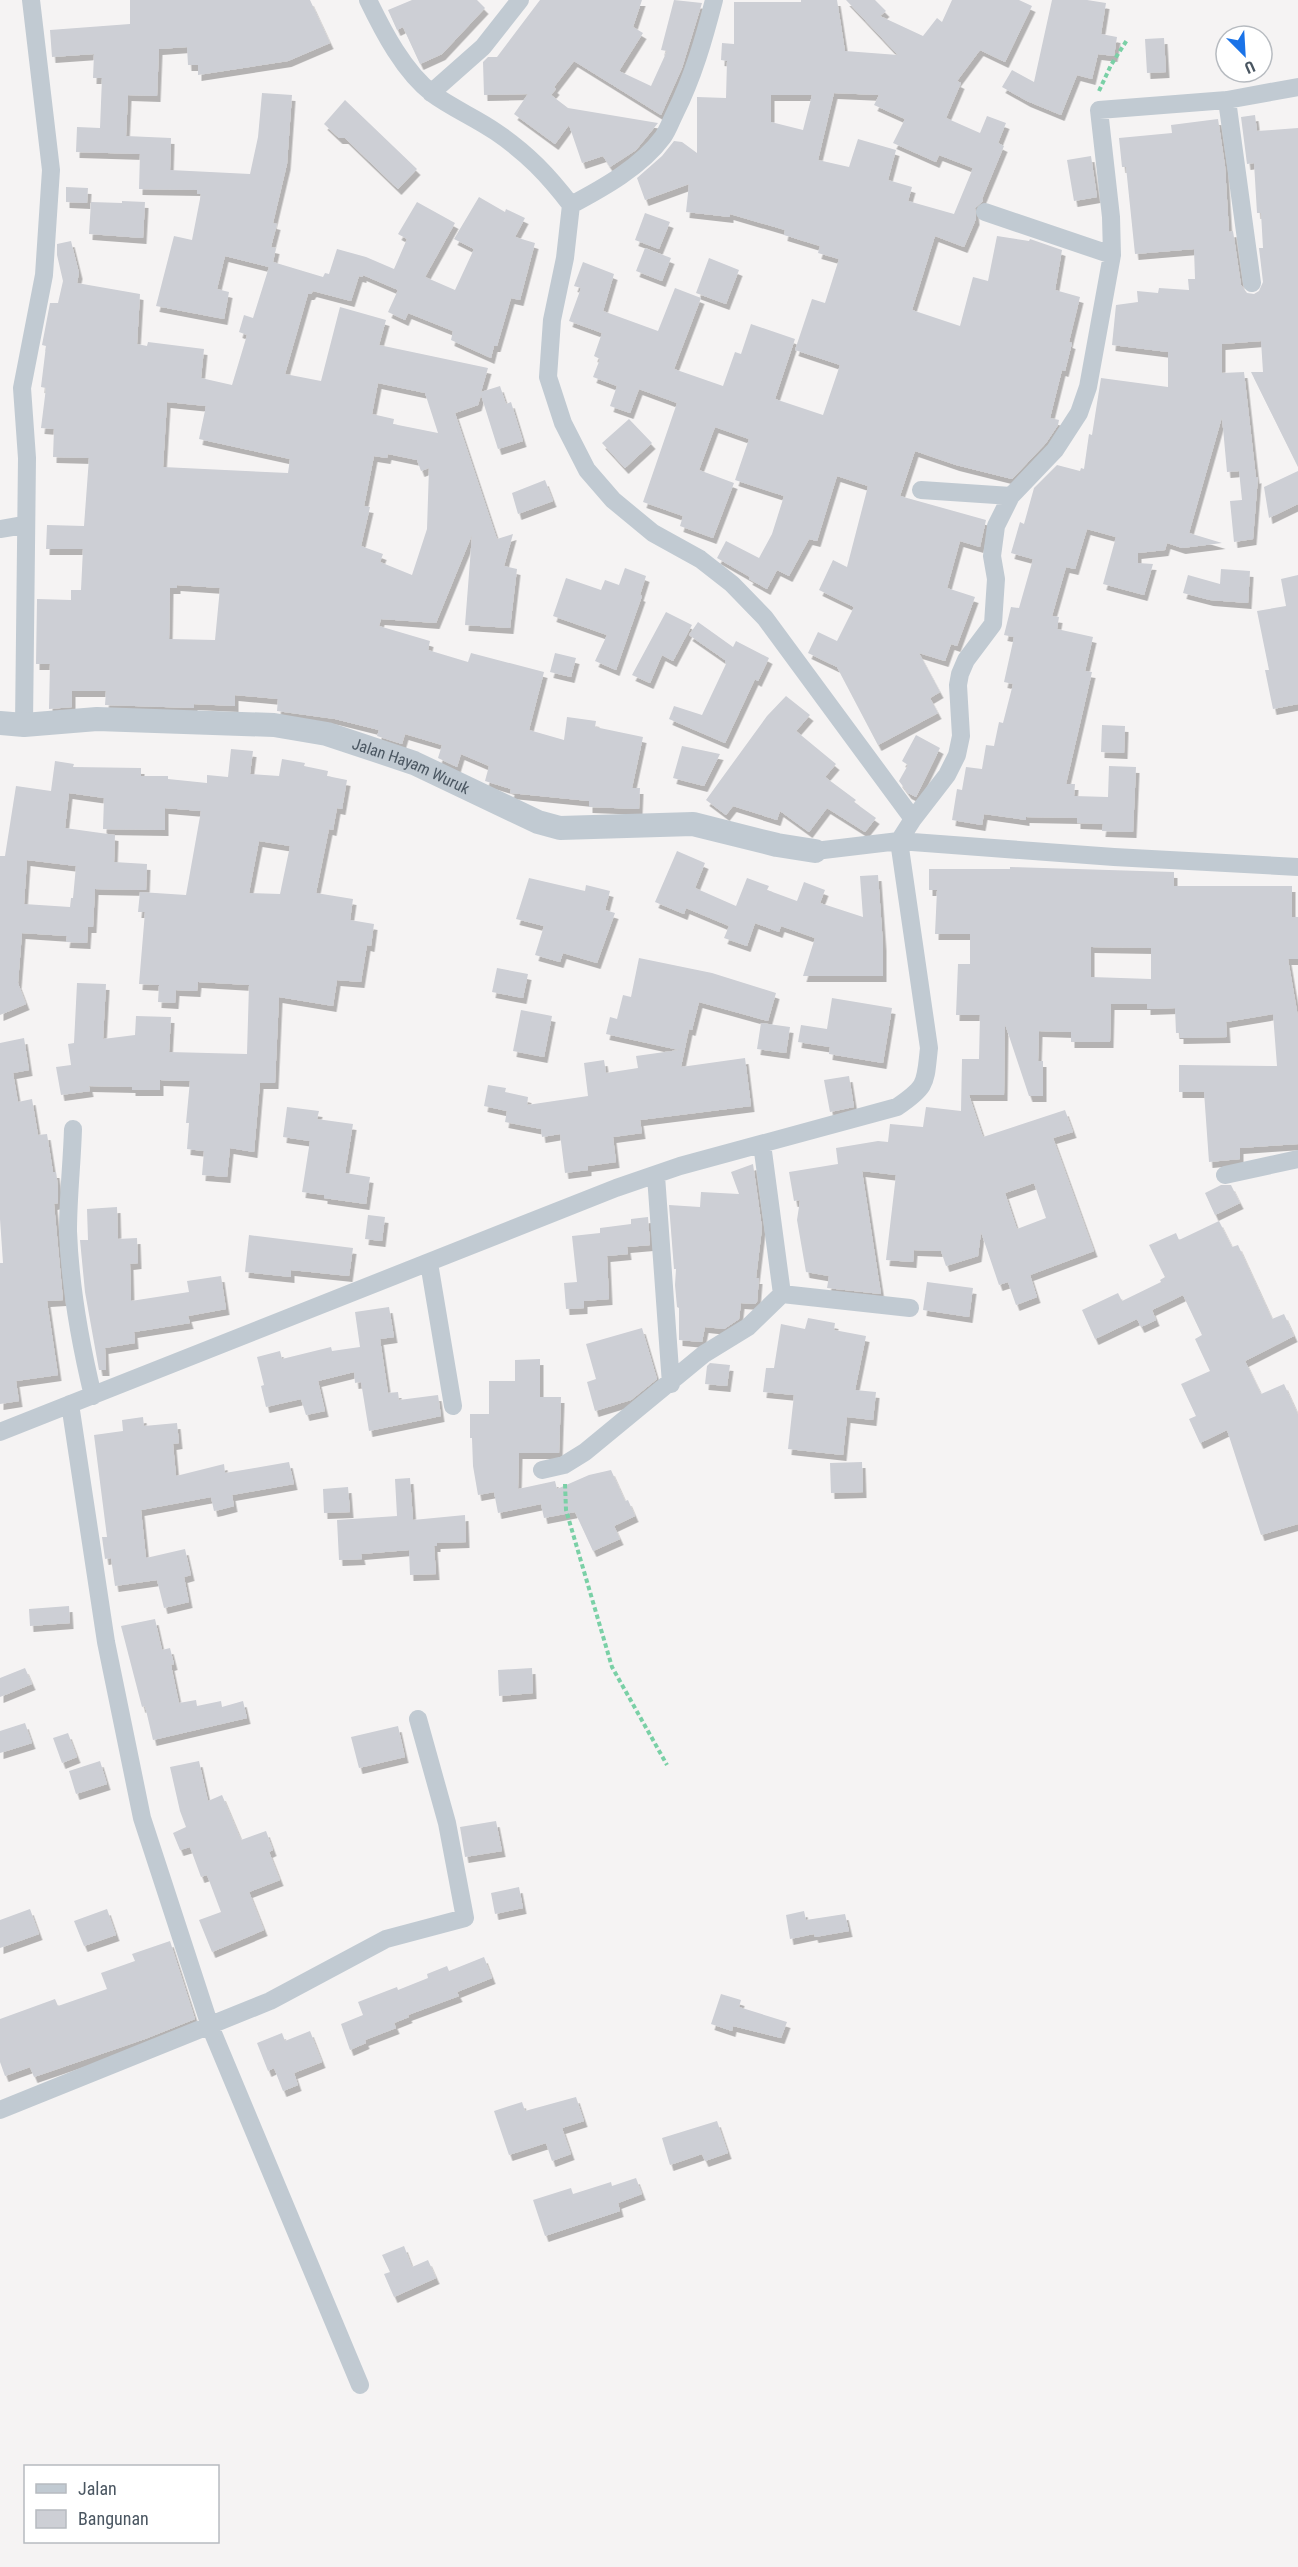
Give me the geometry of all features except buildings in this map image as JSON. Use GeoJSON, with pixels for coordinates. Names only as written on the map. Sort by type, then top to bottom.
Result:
{"type":"FeatureCollection","features":[{"type":"Feature","properties":{"kind":"street"},"geometry":{"type":"LineString","coordinates":[[12,724],[27,458],[22,388],[44,275],[51,170],[31,0]]}},
{"type":"Feature","properties":{"kind":"street"},"geometry":{"type":"LineString","coordinates":[[368,0],[381,28],[404,62],[431,93],[496,132],[523,153],[546,172],[571,205],[565,258],[553,312],[548,377],[563,423],[587,470],[613,500],[652,533],[700,559],[732,584],[765,618],[913,819]]}},
{"type":"Feature","properties":{"kind":"street"},"geometry":{"type":"LineString","coordinates":[[431,93],[483,47],[520,0]]}},
{"type":"Feature","properties":{"kind":"street"},"geometry":{"type":"LineString","coordinates":[[571,205],[596,192],[645,157],[664,136],[701,48],[714,0]]}},
{"type":"Feature","properties":{"kind":"street"},"geometry":{"type":"LineString","coordinates":[[0,1432],[616,1188],[680,1166],[897,1107],[917,1094],[926,1080],[929,1048],[899,841],[947,775],[957,755],[961,736],[958,685],[960,674],[966,660],[993,624],[996,579],[992,556],[996,526],[1011,496],[1055,450],[1079,413],[1088,387],[1112,255],[1111,217],[1099,110],[1227,100],[1298,87]]}},
{"type":"Feature","properties":{"kind":"street"},"geometry":{"type":"LineString","coordinates":[[1227,100],[1252,283]]}},
{"type":"Feature","properties":{"kind":"street"},"geometry":{"type":"LineString","coordinates":[[985,212],[1112,255]]}},
{"type":"Feature","properties":{"kind":"street"},"geometry":{"type":"LineString","coordinates":[[921,490],[1011,496]]}},
{"type":"Feature","properties":{"kind":"street"},"geometry":{"type":"LineString","coordinates":[[0,529],[24,525]]}},
{"type":"Feature","properties":{"kind":"street","name":"Jalan Hayam Wuruk"},"geometry":{"type":"LineString","coordinates":[[12,724],[98,719],[274,725],[327,735],[394,756],[436,773],[538,822],[560,828],[693,824],[777,845],[815,851]]}},
{"type":"Feature","properties":{"kind":"street"},"geometry":{"type":"LineString","coordinates":[[815,851],[899,841],[1298,867]]}},
{"type":"Feature","properties":{"kind":"street"},"geometry":{"type":"LineString","coordinates":[[74,1129],[68,1230],[73,1296],[93,1396]]}},
{"type":"Feature","properties":{"kind":"street"},"geometry":{"type":"LineString","coordinates":[[762,1144],[782,1294]]}},
{"type":"Feature","properties":{"kind":"street"},"geometry":{"type":"LineString","coordinates":[[1225,1175],[1298,1159]]}},
{"type":"Feature","properties":{"kind":"street"},"geometry":{"type":"LineString","coordinates":[[656,1176],[671,1384]]}},
{"type":"Feature","properties":{"kind":"street"},"geometry":{"type":"LineString","coordinates":[[429,1263],[453,1406]]}},
{"type":"Feature","properties":{"kind":"street"},"geometry":{"type":"LineString","coordinates":[[782,1294],[910,1308]]}},
{"type":"Feature","properties":{"kind":"street"},"geometry":{"type":"LineString","coordinates":[[542,1470],[564,1465],[585,1452],[671,1384],[704,1354],[748,1327],[782,1294]]}},
{"type":"Feature","properties":{"kind":"street"},"geometry":{"type":"LineString","coordinates":[[70,1404],[106,1642],[142,1818],[210,2026],[360,2385]]}},
{"type":"Feature","properties":{"kind":"street"},"geometry":{"type":"LineString","coordinates":[[0,2110],[270,2001],[386,1939],[412,1930],[465,1918],[447,1823],[418,1719]]}},
{"type":"Feature","properties":{"kind":"path"},"geometry":{"type":"LineString","coordinates":[[1099,110],[1096,96],[1111,65],[1127,40]]}},
{"type":"Feature","properties":{"kind":"path"},"geometry":{"type":"LineString","coordinates":[[564,1465],[566,1510],[612,1667],[667,1765]]}}]}
